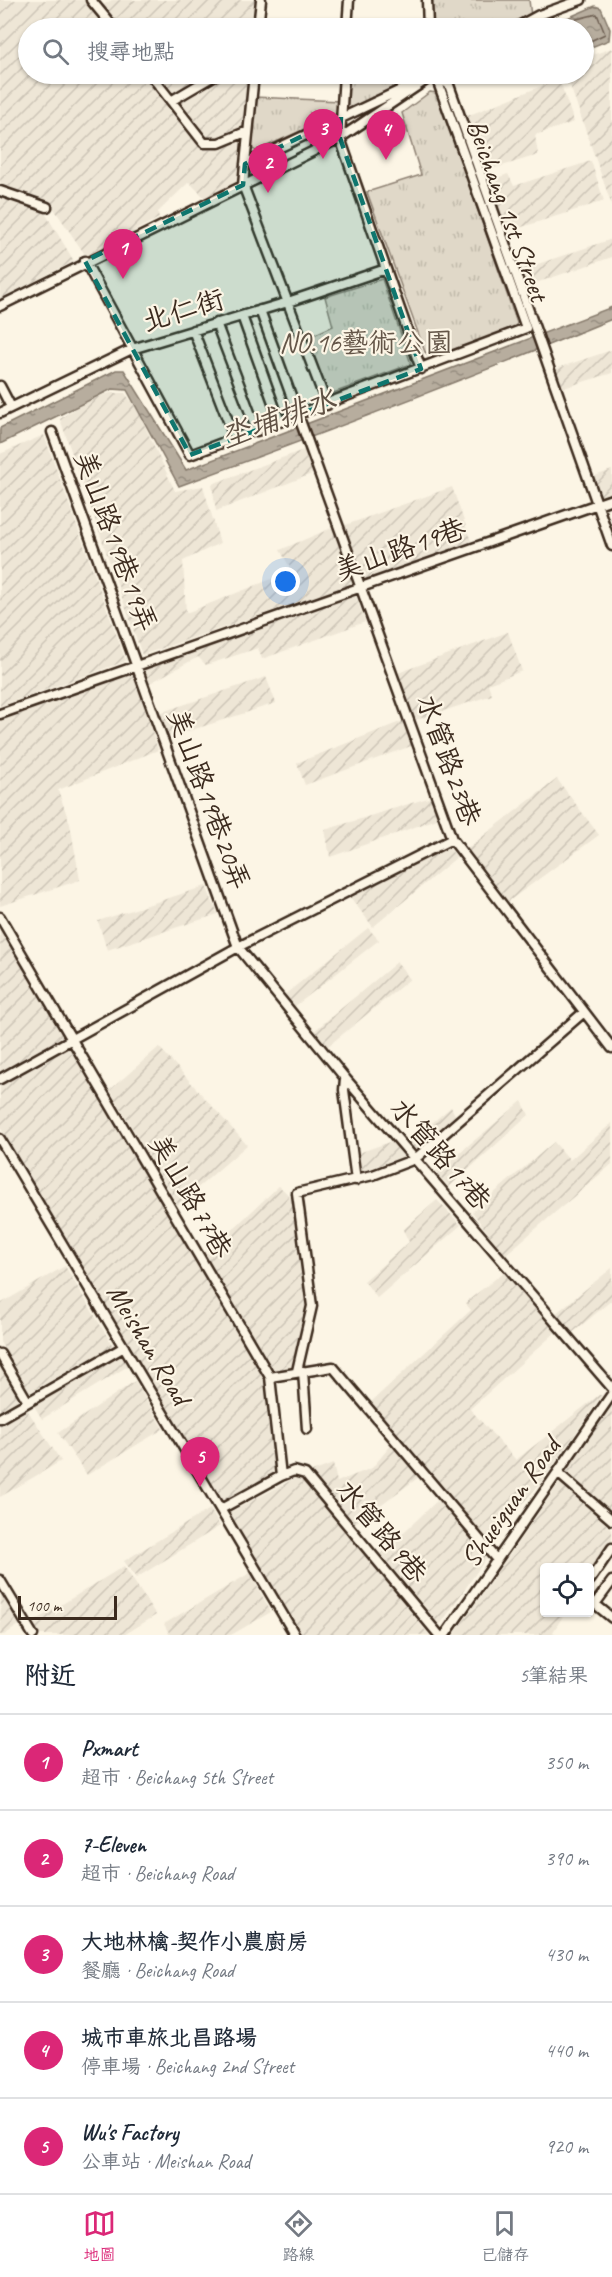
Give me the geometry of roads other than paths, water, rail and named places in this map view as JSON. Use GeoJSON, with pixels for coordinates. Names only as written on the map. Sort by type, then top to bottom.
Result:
{"type":"FeatureCollection","features":[{"type":"Feature","properties":{"kind":"street"},"geometry":{"type":"LineString","coordinates":[[91,0],[106,18]]}},
{"type":"Feature","properties":{"kind":"street"},"geometry":{"type":"LineString","coordinates":[[259,18],[261,0]]}},
{"type":"Feature","properties":{"kind":"street"},"geometry":{"type":"LineString","coordinates":[[348,18],[349,0]]}},
{"type":"Feature","properties":{"kind":"street"},"geometry":{"type":"LineString","coordinates":[[427,0],[428,18]]}},
{"type":"Feature","properties":{"kind":"street"},"geometry":{"type":"LineString","coordinates":[[533,18],[581,0]]}},
{"type":"Feature","properties":{"kind":"street"},"geometry":{"type":"LineString","coordinates":[[158,84],[208,144],[248,131]]}},
{"type":"Feature","properties":{"kind":"street"},"geometry":{"type":"LineString","coordinates":[[171,101],[200,84]]}},
{"type":"Feature","properties":{"kind":"street"},"geometry":{"type":"LineString","coordinates":[[253,84],[243,185],[327,405]]}},
{"type":"Feature","properties":{"kind":"street"},"geometry":{"type":"LineString","coordinates":[[343,84],[340,138],[421,369]]}},
{"type":"Feature","properties":{"kind":"street"},"geometry":{"type":"LineString","coordinates":[[246,164],[413,84]]}},
{"type":"Feature","properties":{"kind":"street"},"geometry":{"type":"LineString","coordinates":[[0,306],[85,261],[340,138],[420,84]]}},
{"type":"Feature","properties":{"kind":"street","name":"Beichang 1st Street"},"geometry":{"type":"LineString","coordinates":[[439,84],[530,328],[541,351],[612,546]]}},
{"type":"Feature","properties":{"kind":"street"},"geometry":{"type":"LineString","coordinates":[[0,191],[48,207]]}},
{"type":"Feature","properties":{"kind":"street"},"geometry":{"type":"LineString","coordinates":[[85,261],[190,455],[280,422],[299,418],[327,405],[530,328]]}},
{"type":"Feature","properties":{"kind":"street","name":"北仁街"},"geometry":{"type":"LineString","coordinates":[[0,413],[132,349],[288,302],[386,269]]}},
{"type":"Feature","properties":{"kind":"street","name":"水管路23巷"},"geometry":{"type":"LineString","coordinates":[[260,310],[452,839],[612,1047]]}},
{"type":"Feature","properties":{"kind":"street"},"geometry":{"type":"LineString","coordinates":[[242,316],[280,422]]}},
{"type":"Feature","properties":{"kind":"street"},"geometry":{"type":"LineString","coordinates":[[216,323],[257,431]]}},
{"type":"Feature","properties":{"kind":"street"},"geometry":{"type":"LineString","coordinates":[[193,330],[235,439]]}},
{"type":"Feature","properties":{"kind":"street"},"geometry":{"type":"LineString","coordinates":[[0,386],[11,407]]}},
{"type":"Feature","properties":{"kind":"street","name":"美山路19巷19弄"},"geometry":{"type":"LineString","coordinates":[[52,432],[138,666]]}},
{"type":"Feature","properties":{"kind":"street","name":"美山路19巷"},"geometry":{"type":"LineString","coordinates":[[0,714],[612,499]]}},
{"type":"Feature","properties":{"kind":"street","name":"美山路19巷20弄"},"geometry":{"type":"LineString","coordinates":[[138,666],[238,947]]}},
{"type":"Feature","properties":{"kind":"street"},"geometry":{"type":"LineString","coordinates":[[0,1078],[238,947],[452,839]]}},
{"type":"Feature","properties":{"kind":"street","name":"美山路77巷"},"geometry":{"type":"LineString","coordinates":[[0,917],[270,1377],[281,1476]]}},
{"type":"Feature","properties":{"kind":"street","name":"水管路17巷"},"geometry":{"type":"LineString","coordinates":[[238,947],[345,1078],[612,1388]]}},
{"type":"Feature","properties":{"kind":"street"},"geometry":{"type":"LineString","coordinates":[[307,1429],[300,1371],[312,1306],[297,1193],[356,1180],[415,1159],[584,1012]]}},
{"type":"Feature","properties":{"kind":"street"},"geometry":{"type":"LineString","coordinates":[[345,1078],[344,1090],[356,1180]]}},
{"type":"Feature","properties":{"kind":"street","name":"Meishan Road"},"geometry":{"type":"LineString","coordinates":[[0,1139],[295,1635]]}},
{"type":"Feature","properties":{"kind":"street"},"geometry":{"type":"LineString","coordinates":[[0,1418],[124,1347]]}},
{"type":"Feature","properties":{"kind":"street"},"geometry":{"type":"LineString","coordinates":[[0,1354],[28,1402]]}},
{"type":"Feature","properties":{"kind":"street"},"geometry":{"type":"LineString","coordinates":[[270,1377],[327,1366],[338,1372],[498,1560]]}},
{"type":"Feature","properties":{"kind":"street","name":"Shueiguan Road"},"geometry":{"type":"LineString","coordinates":[[446,1635],[612,1394]]}},
{"type":"Feature","properties":{"kind":"street","name":"水管路9巷"},"geometry":{"type":"LineString","coordinates":[[281,1476],[294,1471],[305,1474],[439,1635]]}},
{"type":"Feature","properties":{"kind":"street"},"geometry":{"type":"LineString","coordinates":[[558,1473],[612,1520]]}},
{"type":"Feature","properties":{"kind":"street"},"geometry":{"type":"LineString","coordinates":[[221,1509],[281,1476]]}},
{"type":"Feature","properties":{"kind":"street"},"geometry":{"type":"LineString","coordinates":[[594,1574],[612,1548]]}},
{"type":"Feature","properties":{"kind":"street"},"geometry":{"type":"LineString","coordinates":[[0,1580],[33,1635]]}},
{"type":"Feature","properties":{"kind":"street"},"geometry":{"type":"LineString","coordinates":[[612,1581],[595,1604],[612,1617]]}},
{"type":"Feature","properties":{"kind":"water"},"geometry":{"type":"Polygon","coordinates":[[[595,6],[601,8],[610,29],[609,40],[594,46],[594,18],[567,18],[595,6]]]}},
{"type":"Feature","properties":{"kind":"water"},"geometry":{"type":"Polygon","coordinates":[[[612,307],[612,319],[396,405],[179,486],[127,390],[112,389],[0,444],[0,428],[116,370],[124,370],[186,470],[612,307]]]}},
{"type":"Feature","properties":{"kind":"place","name":"大地林檎-契作小農廚房"},"geometry":{"type":"Point","coordinates":[323,159]}},
{"type":"Feature","properties":{"kind":"place","name":"城市車旅北昌路場"},"geometry":{"type":"Point","coordinates":[386,160]}},
{"type":"Feature","properties":{"kind":"place","name":"7-Eleven"},"geometry":{"type":"Point","coordinates":[268,193]}},
{"type":"Feature","properties":{"kind":"place","name":"Pxmart"},"geometry":{"type":"Point","coordinates":[123,279]}},
{"type":"Feature","properties":{"kind":"place","name":"Wu's Factory"},"geometry":{"type":"Point","coordinates":[200,1487]}},
{"type":"Feature","properties":{"kind":"park label","name":"NO.16藝術公園"},"geometry":{"type":"Point","coordinates":[366,342]}},
{"type":"Feature","properties":{"kind":"water label","name":"坔埔排水"},"geometry":{"type":"Point","coordinates":[278,418]}}]}
